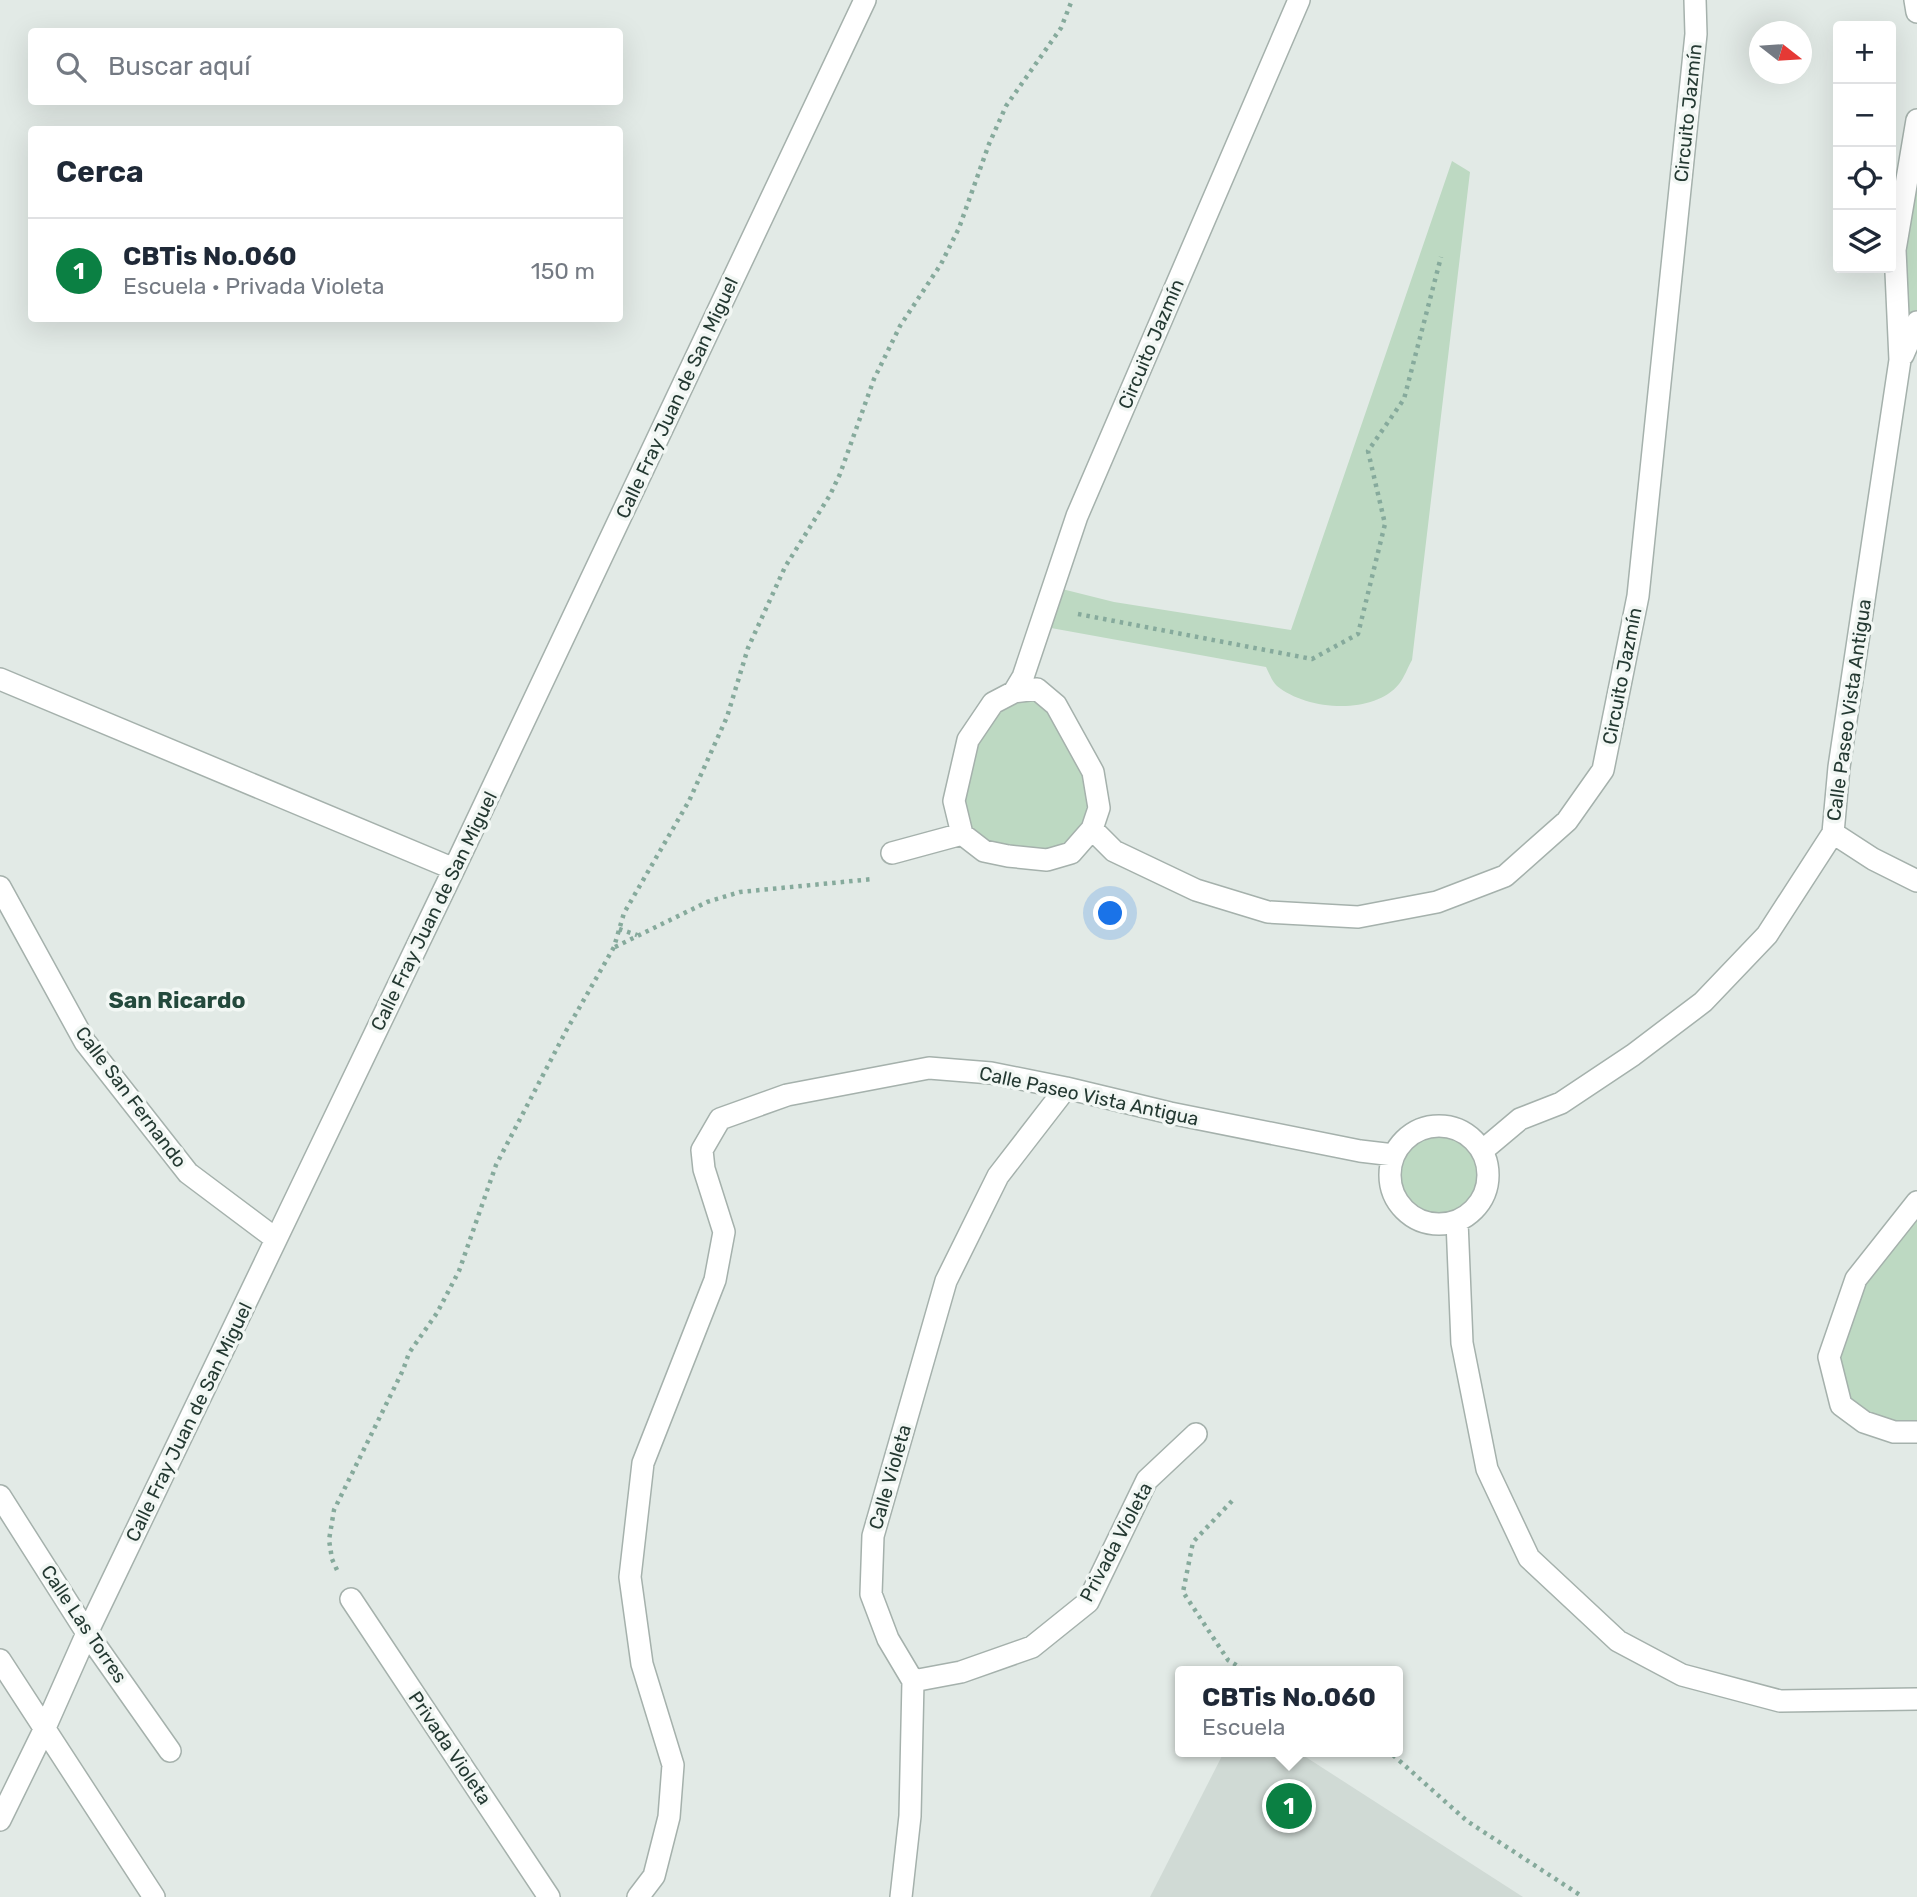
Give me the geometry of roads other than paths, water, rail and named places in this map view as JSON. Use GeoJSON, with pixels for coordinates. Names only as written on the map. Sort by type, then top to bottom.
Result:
{"type":"FeatureCollection","features":[{"type":"Feature","properties":{"kind":"street","name":"Calle Fray Juan de San Miguel"},"geometry":{"type":"LineString","coordinates":[[0,1820],[865,0]]}},
{"type":"Feature","properties":{"kind":"street","name":"Circuito Jazmín"},"geometry":{"type":"LineString","coordinates":[[1014,692],[1023,677],[1077,516],[1299,0]]}},
{"type":"Feature","properties":{"kind":"street","name":"Circuito Jazmín"},"geometry":{"type":"LineString","coordinates":[[1092,830],[1114,851],[1196,890],[1269,912],[1358,917],[1437,902],[1505,876],[1567,821],[1603,770],[1638,596],[1696,34],[1695,0]]}},
{"type":"Feature","properties":{"kind":"street"},"geometry":{"type":"LineString","coordinates":[[1915,0],[1917,12]]}},
{"type":"Feature","properties":{"kind":"street","name":"Calle Paseo Vista Antigua"},"geometry":{"type":"LineString","coordinates":[[1482,1151],[1520,1119],[1560,1103],[1633,1055],[1703,1002],[1767,935],[1832,833],[1839,767],[1900,360],[1895,250],[1917,120]]}},
{"type":"Feature","properties":{"kind":"street","name":"Calle Paseo Vista Antigua"},"geometry":{"type":"LineString","coordinates":[[1900,360],[1917,322]]}},
{"type":"Feature","properties":{"kind":"street"},"geometry":{"type":"LineString","coordinates":[[0,679],[454,869]]}},
{"type":"Feature","properties":{"kind":"street"},"geometry":{"type":"LineString","coordinates":[[1037,690],[1056,705],[1093,772],[1099,808],[1092,830],[1071,853],[1047,860],[984,851],[962,834],[954,801],[968,740],[993,704],[1014,692],[1037,690]]}},
{"type":"Feature","properties":{"kind":"street"},"geometry":{"type":"LineString","coordinates":[[1832,833],[1873,859],[1917,881]]}},
{"type":"Feature","properties":{"kind":"street"},"geometry":{"type":"LineString","coordinates":[[892,853],[962,834]]}},
{"type":"Feature","properties":{"kind":"street","name":"Calle San Fernando"},"geometry":{"type":"LineString","coordinates":[[0,887],[85,1042],[188,1173],[276,1240]]}},
{"type":"Feature","properties":{"kind":"street","name":"Calle Paseo Vista Antigua"},"geometry":{"type":"LineString","coordinates":[[638,1897],[654,1876],[669,1817],[673,1765],[642,1664],[630,1577],[643,1464],[715,1280],[724,1231],[704,1169],[702,1150],[720,1119],[776,1099],[929,1068],[991,1073],[1170,1113],[1360,1151],[1394,1155]]}},
{"type":"Feature","properties":{"kind":"street","name":"Calle Violeta"},"geometry":{"type":"LineString","coordinates":[[913,1681],[888,1639],[871,1594],[873,1536],[946,1281],[998,1176],[1066,1088]]}},
{"type":"Feature","properties":{"kind":"street"},"geometry":{"type":"LineString","coordinates":[[1437,1126],[1455,1128],[1470,1138],[1482,1151],[1487,1167],[1487,1184],[1482,1199],[1471,1212],[1457,1221],[1441,1224],[1424,1222],[1410,1215],[1398,1203],[1391,1188],[1394,1155],[1404,1140],[1420,1130],[1437,1126]]}},
{"type":"Feature","properties":{"kind":"street"},"geometry":{"type":"LineString","coordinates":[[1917,1202],[1856,1279],[1829,1357],[1841,1405],[1864,1422],[1894,1432],[1917,1432]]}},
{"type":"Feature","properties":{"kind":"street"},"geometry":{"type":"LineString","coordinates":[[1457,1221],[1462,1343],[1487,1469],[1529,1559],[1618,1641],[1682,1675],[1780,1701],[1917,1699]]}},
{"type":"Feature","properties":{"kind":"street","name":"Privada Violeta"},"geometry":{"type":"LineString","coordinates":[[913,1681],[961,1672],[1032,1647],[1088,1602],[1147,1480],[1196,1434]]}},
{"type":"Feature","properties":{"kind":"street","name":"Calle Las Torres"},"geometry":{"type":"LineString","coordinates":[[0,1496],[87,1633],[170,1751]]}},
{"type":"Feature","properties":{"kind":"street","name":"Privada Violeta"},"geometry":{"type":"LineString","coordinates":[[351,1599],[549,1897]]}},
{"type":"Feature","properties":{"kind":"street"},"geometry":{"type":"LineString","coordinates":[[0,1660],[154,1897]]}},
{"type":"Feature","properties":{"kind":"street"},"geometry":{"type":"LineString","coordinates":[[901,1897],[910,1816],[913,1681]]}},
{"type":"Feature","properties":{"kind":"place","name":"CBTis No.060"},"geometry":{"type":"Point","coordinates":[1289,1806]}},
{"type":"Feature","properties":{"kind":"district","name":"San Ricardo"},"geometry":{"type":"Point","coordinates":[177,1000]}}]}
